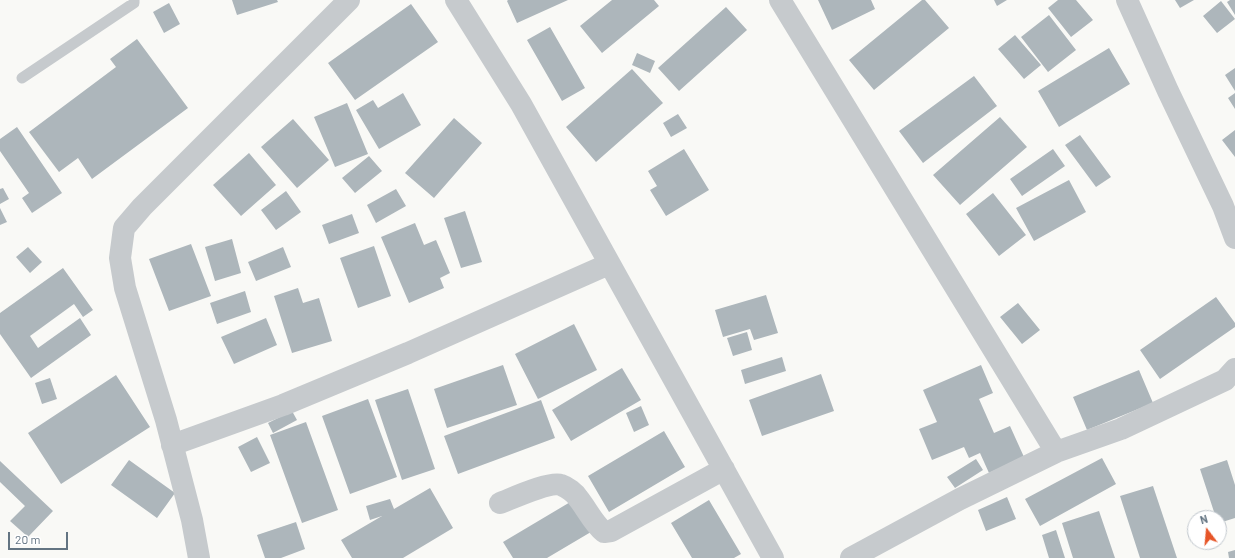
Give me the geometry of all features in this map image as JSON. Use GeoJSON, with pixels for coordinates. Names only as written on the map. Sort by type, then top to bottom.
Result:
{"type":"FeatureCollection","features":[{"type":"Feature","properties":{"kind":"street"},"geometry":{"type":"LineString","coordinates":[[199,558],[192,520],[166,420],[126,288],[120,258],[124,228],[142,207],[349,0]]}},
{"type":"Feature","properties":{"kind":"street"},"geometry":{"type":"LineString","coordinates":[[456,0],[520,104],[773,558]]}},
{"type":"Feature","properties":{"kind":"street"},"geometry":{"type":"LineString","coordinates":[[780,0],[1056,452]]}},
{"type":"Feature","properties":{"kind":"street"},"geometry":{"type":"LineString","coordinates":[[1127,0],[1168,91],[1223,206],[1235,238]]}},
{"type":"Feature","properties":{"kind":"street"},"geometry":{"type":"LineString","coordinates":[[172,445],[283,405],[408,353],[609,264]]}},
{"type":"Feature","properties":{"kind":"street"},"geometry":{"type":"LineString","coordinates":[[851,558],[960,499],[1056,452],[1121,429],[1225,380],[1235,369]]}},
{"type":"Feature","properties":{"kind":"street"},"geometry":{"type":"LineString","coordinates":[[500,503],[550,485],[561,484],[577,496],[599,528],[604,532],[611,531],[724,469]]}},
{"type":"Feature","properties":{"kind":"lane"},"geometry":{"type":"LineString","coordinates":[[22,78],[134,3],[134,0]]}},
{"type":"Feature","properties":{"kind":"building"},"geometry":{"type":"Polygon","coordinates":[[[232,0],[277,0],[278,2],[237,15],[232,0]]]}},
{"type":"Feature","properties":{"kind":"building"},"geometry":{"type":"Polygon","coordinates":[[[568,0],[517,23],[507,1],[568,0]]]}},
{"type":"Feature","properties":{"kind":"building"},"geometry":{"type":"Polygon","coordinates":[[[612,0],[654,0],[659,6],[602,53],[580,26],[612,0]]]}},
{"type":"Feature","properties":{"kind":"building"},"geometry":{"type":"Polygon","coordinates":[[[818,0],[871,0],[875,9],[832,30],[818,0]]]}},
{"type":"Feature","properties":{"kind":"building"},"geometry":{"type":"Polygon","coordinates":[[[922,0],[925,0],[949,28],[874,90],[849,60],[922,0]]]}},
{"type":"Feature","properties":{"kind":"building"},"geometry":{"type":"Polygon","coordinates":[[[994,0],[1007,0],[997,6],[994,0]]]}},
{"type":"Feature","properties":{"kind":"building"},"geometry":{"type":"Polygon","coordinates":[[[1058,0],[1076,0],[1093,20],[1071,37],[1048,8],[1058,0]]]}},
{"type":"Feature","properties":{"kind":"building"},"geometry":{"type":"Polygon","coordinates":[[[1175,0],[1194,0],[1180,8],[1175,0]]]}},
{"type":"Feature","properties":{"kind":"building"},"geometry":{"type":"Polygon","coordinates":[[[1230,0],[1235,0],[1235,15],[1227,2],[1230,0]]]}},
{"type":"Feature","properties":{"kind":"building"},"geometry":{"type":"Polygon","coordinates":[[[1221,1],[1235,19],[1217,33],[1203,16],[1221,1]]]}},
{"type":"Feature","properties":{"kind":"building"},"geometry":{"type":"Polygon","coordinates":[[[169,3],[180,24],[164,33],[153,12],[169,3]]]}},
{"type":"Feature","properties":{"kind":"building"},"geometry":{"type":"Polygon","coordinates":[[[411,4],[438,42],[355,100],[328,63],[411,4]]]}},
{"type":"Feature","properties":{"kind":"building"},"geometry":{"type":"Polygon","coordinates":[[[726,7],[747,30],[679,91],[658,68],[726,7]]]}},
{"type":"Feature","properties":{"kind":"building"},"geometry":{"type":"Polygon","coordinates":[[[1049,15],[1076,50],[1048,72],[1021,37],[1049,15]]]}},
{"type":"Feature","properties":{"kind":"building"},"geometry":{"type":"Polygon","coordinates":[[[550,27],[585,88],[562,101],[527,40],[550,27]]]}},
{"type":"Feature","properties":{"kind":"building"},"geometry":{"type":"Polygon","coordinates":[[[1015,35],[1041,65],[1024,79],[998,49],[1015,35]]]}},
{"type":"Feature","properties":{"kind":"building"},"geometry":{"type":"Polygon","coordinates":[[[137,39],[188,108],[92,179],[78,158],[59,172],[29,132],[116,67],[110,59],[137,39]]]}},
{"type":"Feature","properties":{"kind":"building"},"geometry":{"type":"Polygon","coordinates":[[[1109,48],[1130,84],[1059,127],[1038,91],[1109,48]]]}},
{"type":"Feature","properties":{"kind":"building"},"geometry":{"type":"Polygon","coordinates":[[[637,53],[655,61],[650,73],[632,65],[637,53]]]}},
{"type":"Feature","properties":{"kind":"building"},"geometry":{"type":"Polygon","coordinates":[[[1235,68],[1235,91],[1225,75],[1235,68]]]}},
{"type":"Feature","properties":{"kind":"building"},"geometry":{"type":"Polygon","coordinates":[[[632,69],[663,103],[596,162],[566,127],[632,69]]]}},
{"type":"Feature","properties":{"kind":"building"},"geometry":{"type":"Polygon","coordinates":[[[974,76],[997,106],[923,163],[899,131],[974,76]]]}},
{"type":"Feature","properties":{"kind":"building"},"geometry":{"type":"Polygon","coordinates":[[[403,93],[421,125],[379,149],[356,110],[373,100],[378,108],[403,93]]]}},
{"type":"Feature","properties":{"kind":"building"},"geometry":{"type":"Polygon","coordinates":[[[1235,93],[1235,109],[1228,98],[1235,93]]]}},
{"type":"Feature","properties":{"kind":"building"},"geometry":{"type":"Polygon","coordinates":[[[347,103],[368,154],[335,167],[314,117],[347,103]]]}},
{"type":"Feature","properties":{"kind":"building"},"geometry":{"type":"Polygon","coordinates":[[[678,114],[687,128],[671,137],[663,123],[678,114]]]}},
{"type":"Feature","properties":{"kind":"building"},"geometry":{"type":"Polygon","coordinates":[[[1000,117],[1027,147],[960,205],[933,175],[1000,117]]]}},
{"type":"Feature","properties":{"kind":"building"},"geometry":{"type":"Polygon","coordinates":[[[454,118],[482,143],[434,198],[405,173],[454,118]]]}},
{"type":"Feature","properties":{"kind":"building"},"geometry":{"type":"Polygon","coordinates":[[[293,119],[329,160],[297,188],[261,147],[293,119]]]}},
{"type":"Feature","properties":{"kind":"building"},"geometry":{"type":"Polygon","coordinates":[[[17,127],[62,193],[32,213],[22,198],[29,193],[0,151],[0,139],[17,127]]]}},
{"type":"Feature","properties":{"kind":"building"},"geometry":{"type":"Polygon","coordinates":[[[1235,130],[1235,157],[1222,140],[1235,130]]]}},
{"type":"Feature","properties":{"kind":"building"},"geometry":{"type":"Polygon","coordinates":[[[1080,135],[1111,177],[1096,187],[1065,145],[1080,135]]]}},
{"type":"Feature","properties":{"kind":"building"},"geometry":{"type":"Polygon","coordinates":[[[684,149],[709,190],[666,216],[650,190],[657,186],[648,171],[684,149]]]}},
{"type":"Feature","properties":{"kind":"building"},"geometry":{"type":"Polygon","coordinates":[[[1053,149],[1065,166],[1022,196],[1010,179],[1053,149]]]}},
{"type":"Feature","properties":{"kind":"building"},"geometry":{"type":"Polygon","coordinates":[[[249,153],[276,185],[241,216],[213,185],[249,153]]]}},
{"type":"Feature","properties":{"kind":"building"},"geometry":{"type":"Polygon","coordinates":[[[369,156],[382,171],[355,193],[342,178],[369,156]]]}},
{"type":"Feature","properties":{"kind":"building"},"geometry":{"type":"Polygon","coordinates":[[[1069,180],[1086,212],[1034,241],[1016,208],[1069,180]]]}},
{"type":"Feature","properties":{"kind":"building"},"geometry":{"type":"Polygon","coordinates":[[[3,188],[9,199],[0,204],[0,189],[3,188]]]}},
{"type":"Feature","properties":{"kind":"building"},"geometry":{"type":"Polygon","coordinates":[[[396,189],[406,206],[376,223],[367,205],[396,189]]]}},
{"type":"Feature","properties":{"kind":"building"},"geometry":{"type":"Polygon","coordinates":[[[286,191],[301,212],[276,230],[261,210],[286,191]]]}},
{"type":"Feature","properties":{"kind":"building"},"geometry":{"type":"Polygon","coordinates":[[[993,193],[1026,235],[999,256],[966,214],[993,193]]]}},
{"type":"Feature","properties":{"kind":"building"},"geometry":{"type":"Polygon","coordinates":[[[0,208],[7,222],[0,225],[0,208]]]}},
{"type":"Feature","properties":{"kind":"building"},"geometry":{"type":"Polygon","coordinates":[[[465,211],[482,262],[461,268],[444,218],[465,211]]]}},
{"type":"Feature","properties":{"kind":"building"},"geometry":{"type":"Polygon","coordinates":[[[352,214],[359,233],[329,244],[322,225],[352,214]]]}},
{"type":"Feature","properties":{"kind":"building"},"geometry":{"type":"Polygon","coordinates":[[[415,223],[424,245],[436,240],[450,273],[440,278],[444,288],[409,303],[381,237],[415,223]]]}},
{"type":"Feature","properties":{"kind":"building"},"geometry":{"type":"Polygon","coordinates":[[[232,239],[241,273],[215,281],[205,247],[232,239]]]}},
{"type":"Feature","properties":{"kind":"building"},"geometry":{"type":"Polygon","coordinates":[[[191,244],[211,296],[169,311],[149,259],[191,244]]]}},
{"type":"Feature","properties":{"kind":"building"},"geometry":{"type":"Polygon","coordinates":[[[374,246],[391,296],[358,308],[340,258],[374,246]]]}},
{"type":"Feature","properties":{"kind":"building"},"geometry":{"type":"Polygon","coordinates":[[[28,247],[42,262],[30,273],[16,257],[28,247]]]}},
{"type":"Feature","properties":{"kind":"building"},"geometry":{"type":"Polygon","coordinates":[[[283,247],[291,267],[256,281],[248,262],[283,247]]]}},
{"type":"Feature","properties":{"kind":"building"},"geometry":{"type":"Polygon","coordinates":[[[63,268],[93,310],[83,317],[74,304],[30,336],[38,348],[80,318],[91,335],[31,378],[0,334],[0,313],[63,268]]]}},
{"type":"Feature","properties":{"kind":"building"},"geometry":{"type":"Polygon","coordinates":[[[298,288],[303,303],[319,298],[332,341],[292,353],[274,296],[298,288]]]}},
{"type":"Feature","properties":{"kind":"building"},"geometry":{"type":"Polygon","coordinates":[[[245,291],[251,312],[217,324],[210,303],[245,291]]]}},
{"type":"Feature","properties":{"kind":"building"},"geometry":{"type":"Polygon","coordinates":[[[766,295],[778,333],[754,340],[750,329],[723,337],[715,310],[766,295]]]}},
{"type":"Feature","properties":{"kind":"building"},"geometry":{"type":"Polygon","coordinates":[[[1216,297],[1235,323],[1235,327],[1160,379],[1140,350],[1216,297]]]}},
{"type":"Feature","properties":{"kind":"building"},"geometry":{"type":"Polygon","coordinates":[[[1018,303],[1040,330],[1022,344],[1000,317],[1018,303]]]}},
{"type":"Feature","properties":{"kind":"building"},"geometry":{"type":"Polygon","coordinates":[[[266,318],[277,345],[234,364],[221,337],[266,318]]]}},
{"type":"Feature","properties":{"kind":"building"},"geometry":{"type":"Polygon","coordinates":[[[574,324],[597,370],[538,399],[515,354],[574,324]]]}},
{"type":"Feature","properties":{"kind":"building"},"geometry":{"type":"Polygon","coordinates":[[[747,332],[752,350],[733,356],[727,338],[747,332]]]}},
{"type":"Feature","properties":{"kind":"building"},"geometry":{"type":"Polygon","coordinates":[[[782,357],[786,371],[745,384],[741,370],[782,357]]]}},
{"type":"Feature","properties":{"kind":"building"},"geometry":{"type":"Polygon","coordinates":[[[503,365],[517,405],[447,428],[434,389],[503,365]]]}},
{"type":"Feature","properties":{"kind":"building"},"geometry":{"type":"Polygon","coordinates":[[[981,365],[993,393],[979,399],[994,433],[1010,426],[1024,457],[989,473],[980,453],[969,458],[964,447],[932,460],[919,429],[937,422],[923,390],[981,365]]]}},
{"type":"Feature","properties":{"kind":"building"},"geometry":{"type":"Polygon","coordinates":[[[622,368],[641,400],[571,441],[552,410],[622,368]]]}},
{"type":"Feature","properties":{"kind":"building"},"geometry":{"type":"Polygon","coordinates":[[[1139,370],[1153,403],[1087,430],[1073,397],[1139,370]]]}},
{"type":"Feature","properties":{"kind":"building"},"geometry":{"type":"Polygon","coordinates":[[[821,374],[834,411],[762,436],[749,400],[821,374]]]}},
{"type":"Feature","properties":{"kind":"building"},"geometry":{"type":"Polygon","coordinates":[[[116,375],[150,427],[61,484],[28,433],[116,375]]]}},
{"type":"Feature","properties":{"kind":"building"},"geometry":{"type":"Polygon","coordinates":[[[50,378],[57,399],[42,404],[35,383],[50,378]]]}},
{"type":"Feature","properties":{"kind":"building"},"geometry":{"type":"Polygon","coordinates":[[[408,389],[435,469],[402,480],[375,400],[408,389]]]}},
{"type":"Feature","properties":{"kind":"building"},"geometry":{"type":"Polygon","coordinates":[[[368,399],[397,477],[350,494],[322,416],[368,399]]]}},
{"type":"Feature","properties":{"kind":"building"},"geometry":{"type":"Polygon","coordinates":[[[541,400],[555,438],[458,474],[444,436],[541,400]]]}},
{"type":"Feature","properties":{"kind":"building"},"geometry":{"type":"Polygon","coordinates":[[[641,406],[649,425],[634,432],[626,413],[641,406]]]}},
{"type":"Feature","properties":{"kind":"building"},"geometry":{"type":"Polygon","coordinates":[[[292,411],[297,420],[273,433],[268,423],[292,411]]]}},
{"type":"Feature","properties":{"kind":"building"},"geometry":{"type":"Polygon","coordinates":[[[306,422],[338,510],[302,523],[270,435],[306,422]]]}},
{"type":"Feature","properties":{"kind":"building"},"geometry":{"type":"Polygon","coordinates":[[[664,431],[685,467],[609,512],[588,476],[664,431]]]}},
{"type":"Feature","properties":{"kind":"building"},"geometry":{"type":"Polygon","coordinates":[[[257,437],[270,463],[251,472],[238,447],[257,437]]]}},
{"type":"Feature","properties":{"kind":"building"},"geometry":{"type":"Polygon","coordinates":[[[1102,458],[1116,484],[1040,526],[1025,499],[1102,458]]]}},
{"type":"Feature","properties":{"kind":"building"},"geometry":{"type":"Polygon","coordinates":[[[976,459],[983,470],[955,488],[947,477],[976,459]]]}},
{"type":"Feature","properties":{"kind":"building"},"geometry":{"type":"Polygon","coordinates":[[[129,460],[175,493],[157,518],[111,485],[129,460]]]}},
{"type":"Feature","properties":{"kind":"building"},"geometry":{"type":"Polygon","coordinates":[[[1227,460],[1235,485],[1235,518],[1227,520],[1227,510],[1213,510],[1200,469],[1227,460]]]}},
{"type":"Feature","properties":{"kind":"building"},"geometry":{"type":"Polygon","coordinates":[[[0,461],[53,511],[28,537],[10,521],[25,506],[0,482],[0,461]]]}},
{"type":"Feature","properties":{"kind":"building"},"geometry":{"type":"Polygon","coordinates":[[[1153,486],[1177,558],[1140,558],[1120,496],[1153,486]]]}},
{"type":"Feature","properties":{"kind":"building"},"geometry":{"type":"Polygon","coordinates":[[[430,488],[453,528],[403,558],[352,558],[341,540],[382,516],[370,520],[366,506],[390,499],[394,509],[430,488]]]}},
{"type":"Feature","properties":{"kind":"building"},"geometry":{"type":"Polygon","coordinates":[[[1007,497],[1016,519],[986,531],[978,510],[1007,497]]]}},
{"type":"Feature","properties":{"kind":"building"},"geometry":{"type":"Polygon","coordinates":[[[577,498],[596,529],[547,558],[513,558],[503,542],[577,498]]]}},
{"type":"Feature","properties":{"kind":"building"},"geometry":{"type":"Polygon","coordinates":[[[709,500],[741,554],[734,558],[692,558],[671,523],[709,500]]]}},
{"type":"Feature","properties":{"kind":"building"},"geometry":{"type":"Polygon","coordinates":[[[1099,511],[1115,558],[1073,558],[1062,523],[1099,511]]]}},
{"type":"Feature","properties":{"kind":"building"},"geometry":{"type":"Polygon","coordinates":[[[296,522],[305,549],[281,558],[265,558],[257,535],[296,522]]]}},
{"type":"Feature","properties":{"kind":"building"},"geometry":{"type":"Polygon","coordinates":[[[1056,530],[1065,558],[1049,558],[1042,535],[1056,530]]]}},
{"type":"Feature","properties":{"kind":"building"},"geometry":{"type":"Polygon","coordinates":[[[1235,550],[1235,558],[1229,558],[1228,552],[1235,550]]]}}]}
